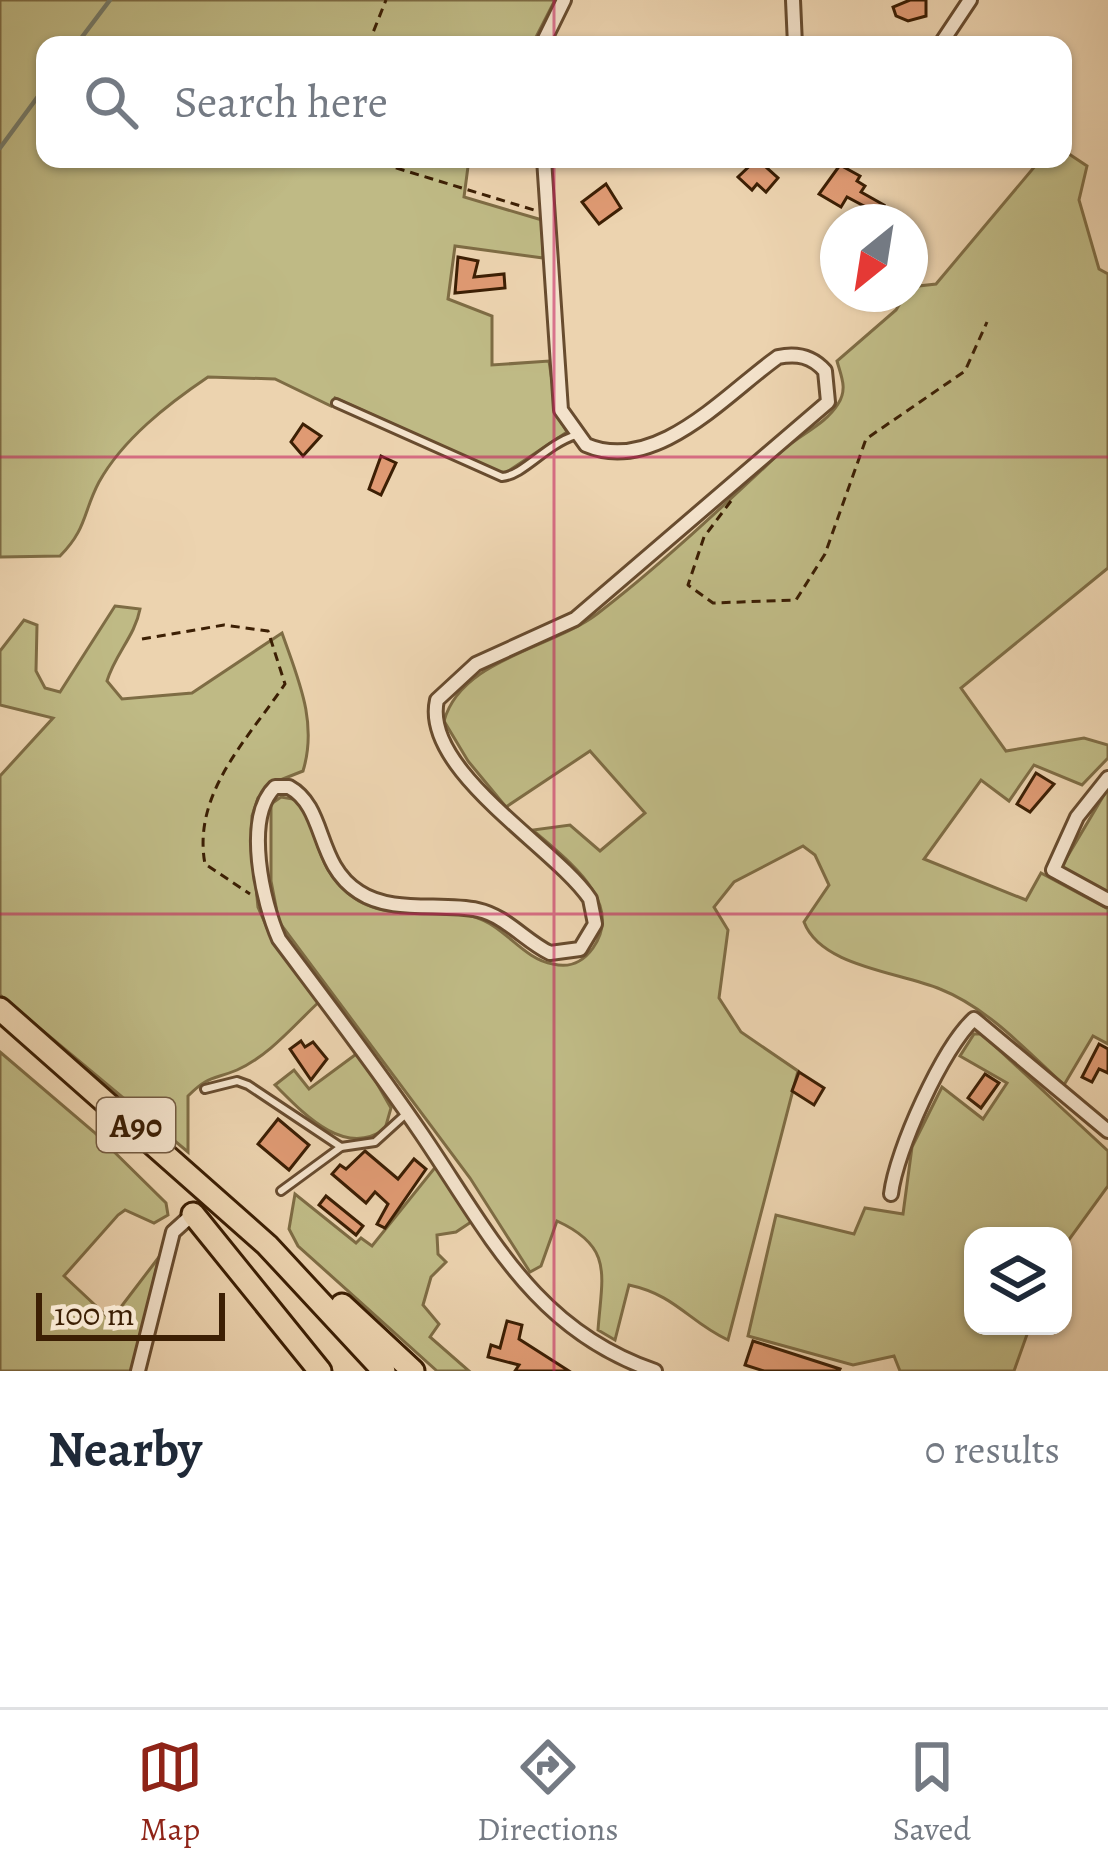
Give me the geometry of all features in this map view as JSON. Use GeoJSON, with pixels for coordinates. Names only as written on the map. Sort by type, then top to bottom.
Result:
{"type":"FeatureCollection","features":[{"type":"Feature","properties":{"kind":"highway","name":"Α90"},"geometry":{"type":"LineString","coordinates":[[0,1009],[267,1244],[384,1371]]}},
{"type":"Feature","properties":{"kind":"highway"},"geometry":{"type":"LineString","coordinates":[[193,1214],[320,1371]]}},
{"type":"Feature","properties":{"kind":"highway"},"geometry":{"type":"LineString","coordinates":[[267,1244],[299,1263],[413,1371]]}},
{"type":"Feature","properties":{"kind":"street"},"geometry":{"type":"LineString","coordinates":[[546,36],[564,0]]}},
{"type":"Feature","properties":{"kind":"street"},"geometry":{"type":"LineString","coordinates":[[793,0],[795,36]]}},
{"type":"Feature","properties":{"kind":"street"},"geometry":{"type":"LineString","coordinates":[[946,36],[970,0]]}},
{"type":"Feature","properties":{"kind":"street"},"geometry":{"type":"LineString","coordinates":[[545,168],[558,385],[561,410],[576,435],[599,451],[638,448],[686,428],[778,356],[802,356],[820,365],[829,378],[828,402],[770,447],[737,483],[575,619],[476,664],[437,700],[438,728],[460,769],[590,899],[595,924],[580,949],[550,953],[481,910],[371,899],[342,879],[321,848],[312,807],[289,787],[275,788],[260,810],[266,904],[279,940],[537,1300],[595,1344],[656,1371]]}},
{"type":"Feature","properties":{"kind":"street"},"geometry":{"type":"LineString","coordinates":[[1108,778],[1077,817],[1053,870],[1108,900]]}},
{"type":"Feature","properties":{"kind":"street"},"geometry":{"type":"LineString","coordinates":[[891,1194],[895,1158],[910,1125],[974,1019],[1108,1131]]}},
{"type":"Feature","properties":{"kind":"street"},"geometry":{"type":"LineString","coordinates":[[138,1371],[172,1232],[193,1214]]}},
{"type":"Feature","properties":{"kind":"lane"},"geometry":{"type":"LineString","coordinates":[[337,404],[502,477],[518,474],[548,446],[576,435]]}},
{"type":"Feature","properties":{"kind":"lane"},"geometry":{"type":"LineString","coordinates":[[205,1089],[236,1081],[248,1085],[341,1147]]}},
{"type":"Feature","properties":{"kind":"lane"},"geometry":{"type":"LineString","coordinates":[[281,1191],[341,1147],[375,1142],[406,1113]]}},
{"type":"Feature","properties":{"kind":"path"},"geometry":{"type":"LineString","coordinates":[[372,36],[386,0]]}},
{"type":"Feature","properties":{"kind":"path"},"geometry":{"type":"LineString","coordinates":[[396,168],[548,214]]}},
{"type":"Feature","properties":{"kind":"path"},"geometry":{"type":"LineString","coordinates":[[737,483],[689,568],[688,584],[713,603],[796,600],[825,554],[866,439],[965,371],[987,322]]}},
{"type":"Feature","properties":{"kind":"path"},"geometry":{"type":"LineString","coordinates":[[142,639],[224,625],[268,631],[285,684],[219,777],[199,834],[205,864],[266,904]]}},
{"type":"Feature","properties":{"kind":"shaded area"},"geometry":{"type":"Polygon","coordinates":[[[0,0],[555,0],[537,36],[36,36],[36,168],[468,168],[464,197],[542,220],[543,258],[455,246],[448,299],[492,316],[492,365],[549,361],[557,414],[567,432],[504,474],[335,398],[331,406],[275,379],[208,377],[162,411],[121,451],[99,482],[80,529],[60,556],[0,557],[0,0]]]}},
{"type":"Feature","properties":{"kind":"shaded area"},"geometry":{"type":"Polygon","coordinates":[[[1072,156],[1087,166],[1079,200],[1099,269],[1108,274],[1108,568],[961,688],[1006,751],[1084,738],[1108,745],[1108,758],[1082,785],[1034,765],[1009,801],[981,780],[924,859],[1026,900],[1041,873],[1108,909],[1108,1044],[1093,1036],[1064,1085],[1006,1031],[958,997],[827,949],[804,922],[829,885],[815,855],[803,846],[734,882],[714,907],[728,930],[719,998],[741,1032],[798,1071],[728,1340],[659,1295],[629,1285],[615,1340],[598,1330],[602,1278],[588,1241],[557,1221],[541,1266],[530,1272],[470,1178],[279,922],[271,881],[271,804],[281,797],[299,800],[324,863],[339,885],[364,904],[395,912],[475,917],[496,927],[532,956],[553,964],[570,964],[585,957],[601,931],[597,897],[574,867],[533,830],[570,825],[600,851],[645,813],[590,751],[506,807],[468,761],[444,721],[454,700],[488,669],[597,614],[826,418],[843,393],[837,361],[894,312],[928,312],[928,285],[936,284],[1033,168],[1072,168],[1072,156]]]}},
{"type":"Feature","properties":{"kind":"shaded area"},"geometry":{"type":"Polygon","coordinates":[[[115,606],[140,609],[107,681],[122,699],[192,693],[282,633],[307,718],[303,771],[270,784],[258,798],[252,816],[254,867],[258,907],[272,939],[320,1001],[260,1057],[206,1081],[188,1096],[188,1152],[0,995],[0,776],[53,718],[0,705],[0,651],[24,620],[37,625],[36,671],[45,688],[60,692],[115,606]]]}},
{"type":"Feature","properties":{"kind":"shaded area"},"geometry":{"type":"Polygon","coordinates":[[[1108,788],[1108,895],[1060,869],[1108,788]]]}},
{"type":"Feature","properties":{"kind":"shaded area"},"geometry":{"type":"Polygon","coordinates":[[[974,1034],[982,1034],[1108,1151],[1108,1186],[1072,1236],[1072,1227],[964,1227],[964,1335],[1027,1335],[1014,1371],[900,1371],[894,1356],[853,1365],[748,1336],[776,1215],[854,1234],[865,1208],[903,1214],[912,1147],[942,1087],[983,1119],[1007,1083],[960,1056],[974,1034]]]}},
{"type":"Feature","properties":{"kind":"shaded area"},"geometry":{"type":"Polygon","coordinates":[[[0,1052],[94,1132],[166,1203],[168,1215],[154,1223],[125,1210],[118,1215],[64,1276],[111,1320],[159,1257],[133,1371],[0,1371],[0,1052]]]}},
{"type":"Feature","properties":{"kind":"shaded area"},"geometry":{"type":"Polygon","coordinates":[[[359,1052],[391,1108],[385,1129],[370,1137],[355,1138],[326,1129],[275,1085],[294,1070],[309,1089],[359,1052]]]}},
{"type":"Feature","properties":{"kind":"shaded area"},"geometry":{"type":"Polygon","coordinates":[[[437,1165],[471,1222],[456,1232],[437,1235],[438,1254],[446,1262],[431,1277],[423,1305],[439,1324],[430,1337],[469,1371],[437,1371],[298,1246],[289,1229],[295,1194],[356,1243],[361,1238],[372,1246],[437,1165]]]}},
{"type":"Feature","properties":{"kind":"building"},"geometry":{"type":"Polygon","coordinates":[[[926,0],[926,16],[908,21],[896,16],[893,7],[926,0]]]}},
{"type":"Feature","properties":{"kind":"building"},"geometry":{"type":"Polygon","coordinates":[[[748,168],[767,168],[778,178],[766,192],[757,184],[752,190],[738,177],[748,168]]]}},
{"type":"Feature","properties":{"kind":"building"},"geometry":{"type":"Polygon","coordinates":[[[838,168],[845,168],[860,176],[857,181],[865,186],[861,192],[882,204],[860,204],[847,197],[843,204],[819,194],[838,168]]]}},
{"type":"Feature","properties":{"kind":"building"},"geometry":{"type":"Polygon","coordinates":[[[606,184],[621,208],[599,224],[582,202],[606,184]]]}},
{"type":"Feature","properties":{"kind":"building"},"geometry":{"type":"Polygon","coordinates":[[[458,257],[478,261],[474,277],[504,274],[505,288],[455,293],[458,257]]]}},
{"type":"Feature","properties":{"kind":"building"},"geometry":{"type":"Polygon","coordinates":[[[303,424],[321,436],[303,456],[291,442],[303,424]]]}},
{"type":"Feature","properties":{"kind":"building"},"geometry":{"type":"Polygon","coordinates":[[[381,456],[396,463],[381,495],[369,489],[381,456]]]}},
{"type":"Feature","properties":{"kind":"building"},"geometry":{"type":"Polygon","coordinates":[[[1036,773],[1054,784],[1030,812],[1017,804],[1036,773]]]}},
{"type":"Feature","properties":{"kind":"building"},"geometry":{"type":"Polygon","coordinates":[[[301,1041],[305,1047],[313,1042],[327,1059],[311,1080],[290,1049],[301,1041]]]}},
{"type":"Feature","properties":{"kind":"building"},"geometry":{"type":"Polygon","coordinates":[[[1099,1044],[1108,1049],[1108,1073],[1099,1069],[1092,1082],[1082,1077],[1099,1044]]]}},
{"type":"Feature","properties":{"kind":"building"},"geometry":{"type":"Polygon","coordinates":[[[799,1072],[824,1088],[814,1105],[792,1091],[799,1072]]]}},
{"type":"Feature","properties":{"kind":"building"},"geometry":{"type":"Polygon","coordinates":[[[985,1074],[999,1083],[981,1108],[968,1098],[985,1074]]]}},
{"type":"Feature","properties":{"kind":"building"},"geometry":{"type":"Polygon","coordinates":[[[278,1119],[309,1145],[289,1170],[258,1144],[278,1119]]]}},
{"type":"Feature","properties":{"kind":"building"},"geometry":{"type":"Polygon","coordinates":[[[365,1151],[398,1179],[414,1159],[426,1169],[385,1228],[377,1224],[388,1204],[375,1192],[366,1203],[332,1174],[340,1165],[346,1169],[365,1151]]]}},
{"type":"Feature","properties":{"kind":"building"},"geometry":{"type":"Polygon","coordinates":[[[326,1196],[363,1226],[356,1235],[319,1205],[326,1196]]]}},
{"type":"Feature","properties":{"kind":"building"},"geometry":{"type":"Polygon","coordinates":[[[507,1321],[522,1325],[519,1339],[569,1371],[515,1371],[519,1365],[488,1357],[491,1345],[500,1348],[507,1321]]]}},
{"type":"Feature","properties":{"kind":"building"},"geometry":{"type":"Polygon","coordinates":[[[753,1341],[840,1369],[764,1371],[745,1365],[753,1341]]]}},
{"type":"Feature","properties":{"kind":"waterway"},"geometry":{"type":"LineString","coordinates":[[83,36],[110,0]]}},
{"type":"Feature","properties":{"kind":"waterway"},"geometry":{"type":"LineString","coordinates":[[0,148],[36,99]]}}]}
